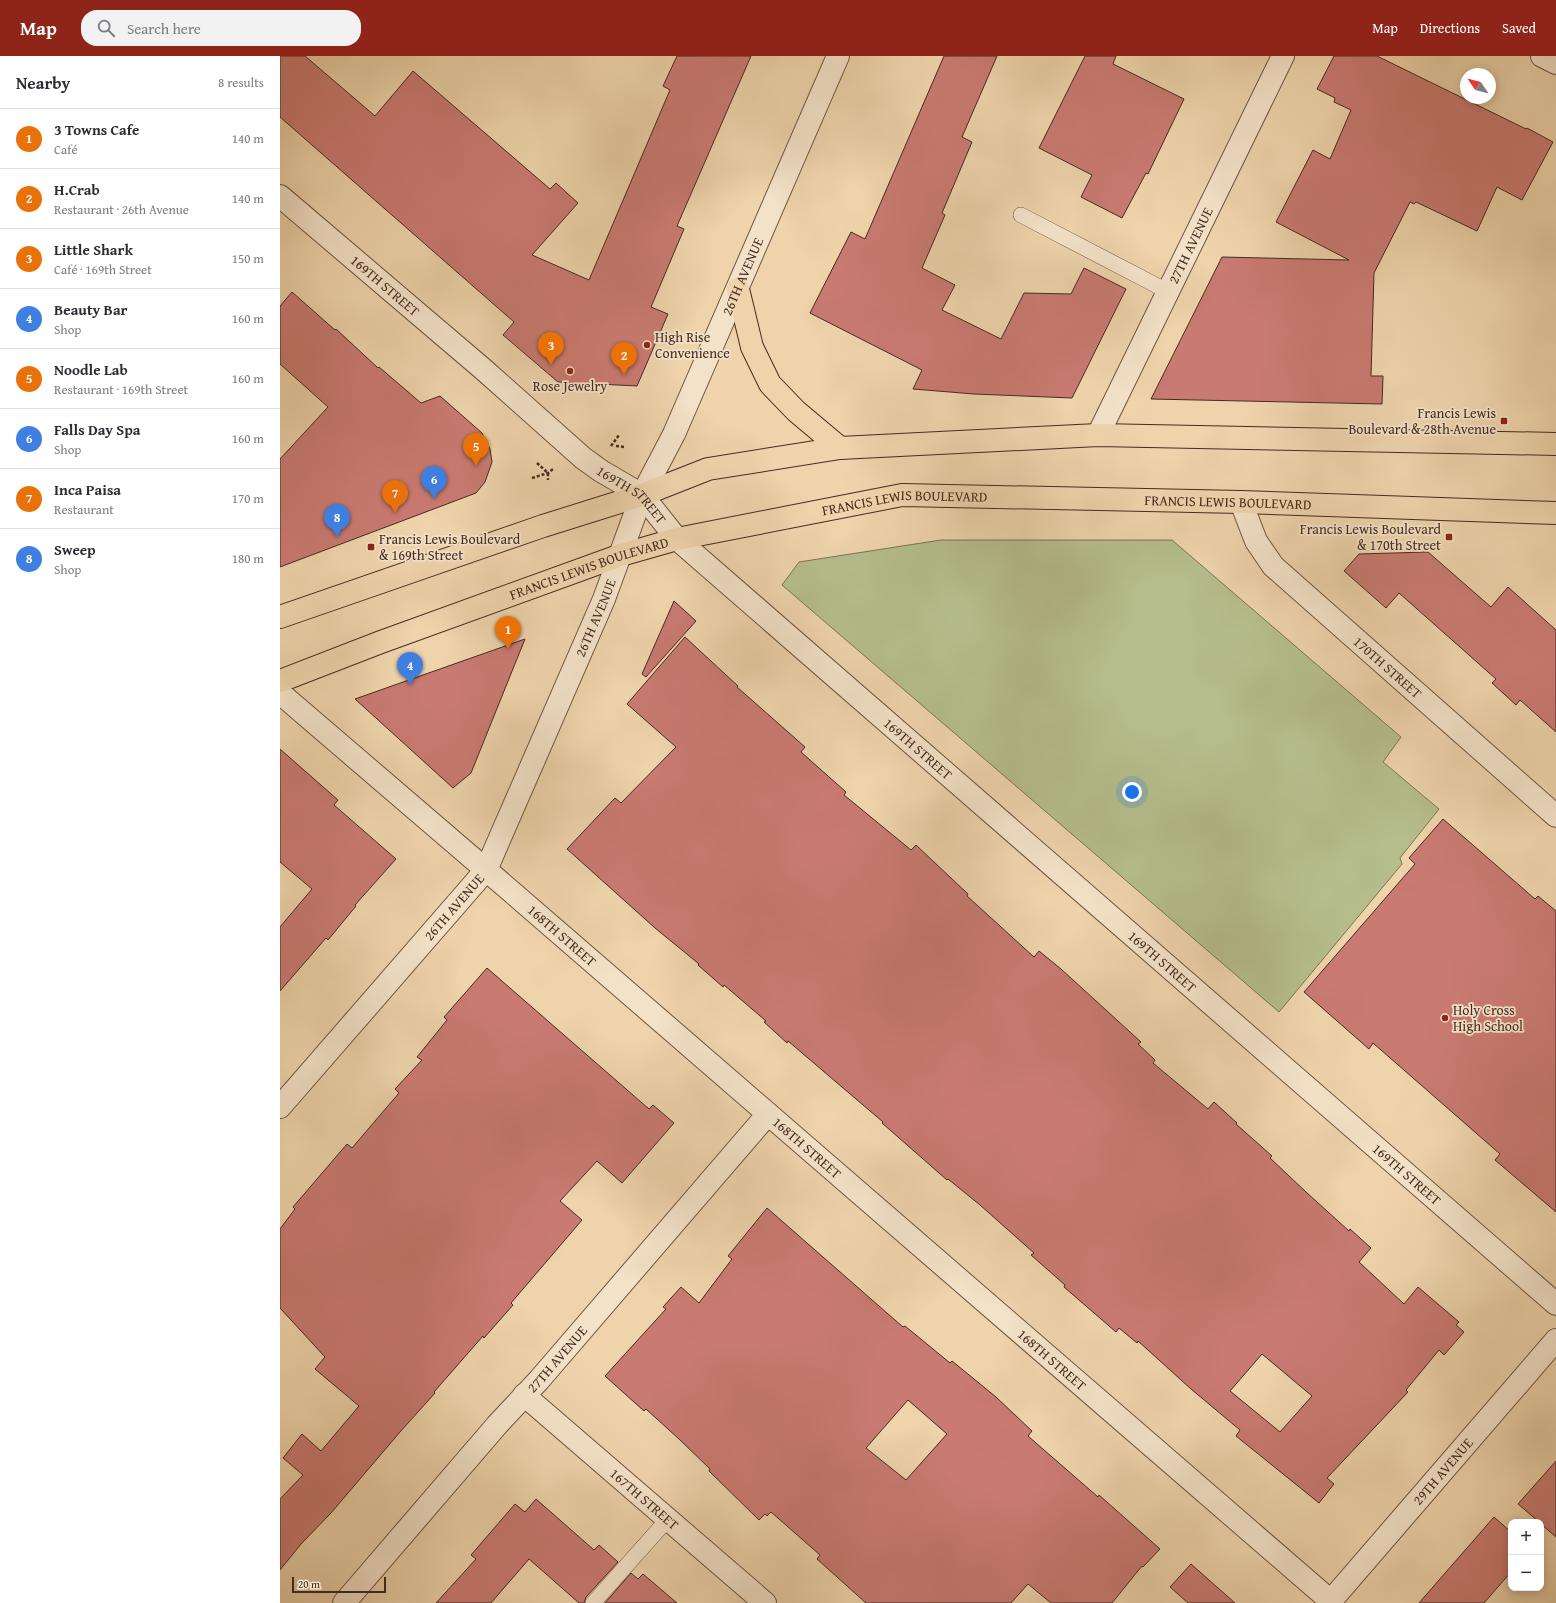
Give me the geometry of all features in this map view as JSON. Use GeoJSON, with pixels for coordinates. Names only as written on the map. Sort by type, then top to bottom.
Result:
{"type":"FeatureCollection","features":[{"type":"Feature","properties":{"kind":"main road"},"geometry":{"type":"LineString","coordinates":[[738,289],[752,347],[770,384],[796,411],[840,448]]}},
{"type":"Feature","properties":{"kind":"main road"},"geometry":{"type":"LineString","coordinates":[[280,617],[543,526],[642,495],[708,469],[840,448],[1098,435],[1556,444]]}},
{"type":"Feature","properties":{"kind":"main road","name":"FRANCIS LEWIS BOULEVARD"},"geometry":{"type":"LineString","coordinates":[[280,681],[381,642],[621,555],[678,539],[902,495],[1241,502],[1556,513]]}},
{"type":"Feature","properties":{"kind":"street","name":"26TH AVENUE"},"geometry":{"type":"LineString","coordinates":[[280,1107],[486,870],[597,613],[621,555],[642,495],[674,434],[838,56]]}},
{"type":"Feature","properties":{"kind":"street","name":"27TH AVENUE"},"geometry":{"type":"LineString","coordinates":[[1098,435],[1283,56]]}},
{"type":"Feature","properties":{"kind":"street"},"geometry":{"type":"LineString","coordinates":[[1542,56],[1556,63]]}},
{"type":"Feature","properties":{"kind":"street","name":"169TH STREET"},"geometry":{"type":"LineString","coordinates":[[280,196],[583,458],[601,471],[642,495],[678,539],[1556,1304]]}},
{"type":"Feature","properties":{"kind":"street","name":"170TH STREET"},"geometry":{"type":"LineString","coordinates":[[1241,502],[1256,541],[1273,566],[1556,816]]}},
{"type":"Feature","properties":{"kind":"street","name":"168TH STREET"},"geometry":{"type":"LineString","coordinates":[[280,693],[1331,1602]]}},
{"type":"Feature","properties":{"kind":"street","name":"27TH AVENUE"},"geometry":{"type":"LineString","coordinates":[[344,1603],[524,1395],[539,1380],[768,1114]]}},
{"type":"Feature","properties":{"kind":"street","name":"29TH AVENUE"},"geometry":{"type":"LineString","coordinates":[[1331,1602],[1556,1340]]}},
{"type":"Feature","properties":{"kind":"street","name":"167TH STREET"},"geometry":{"type":"LineString","coordinates":[[524,1395],[765,1603]]}},
{"type":"Feature","properties":{"kind":"lane"},"geometry":{"type":"LineString","coordinates":[[1021,215],[1169,292]]}},
{"type":"Feature","properties":{"kind":"lane"},"geometry":{"type":"LineString","coordinates":[[593,1603],[668,1519]]}},
{"type":"Feature","properties":{"kind":"path"},"geometry":{"type":"LineString","coordinates":[[537,463],[548,473],[548,480]]}},
{"type":"Feature","properties":{"kind":"path"},"geometry":{"type":"LineString","coordinates":[[532,478],[548,473],[554,468]]}},
{"type":"Feature","properties":{"kind":"green space"},"geometry":{"type":"Polygon","coordinates":[[[941,540],[1172,540],[1401,737],[1383,762],[1439,809],[1400,858],[1402,864],[1279,1012],[782,585],[799,562],[941,540]]]}},
{"type":"Feature","properties":{"kind":"building"},"geometry":{"type":"Polygon","coordinates":[[[280,56],[305,56],[375,116],[413,71],[550,189],[556,183],[578,203],[532,255],[589,280],[670,90],[663,86],[677,56],[751,56],[677,226],[684,229],[651,307],[668,314],[637,386],[558,382],[503,335],[514,322],[280,117],[280,56]]]}},
{"type":"Feature","properties":{"kind":"building"},"geometry":{"type":"Polygon","coordinates":[[[944,56],[997,56],[962,137],[972,142],[942,213],[945,215],[922,268],[955,285],[942,310],[1001,339],[1024,293],[1071,294],[1084,268],[1126,289],[1072,398],[974,394],[913,389],[922,370],[810,313],[851,232],[865,239],[944,56]]]}},
{"type":"Feature","properties":{"kind":"building"},"geometry":{"type":"Polygon","coordinates":[[[1085,56],[1116,56],[1113,64],[1184,99],[1148,174],[1146,173],[1122,218],[1081,197],[1092,175],[1039,148],[1085,56]]]}},
{"type":"Feature","properties":{"kind":"building"},"geometry":{"type":"Polygon","coordinates":[[[1334,56],[1377,56],[1460,97],[1460,104],[1475,104],[1526,129],[1527,128],[1553,142],[1522,200],[1497,187],[1477,231],[1416,202],[1414,204],[1410,202],[1374,273],[1371,376],[1383,376],[1382,404],[1151,399],[1222,257],[1349,260],[1276,222],[1313,150],[1330,159],[1351,110],[1334,102],[1335,98],[1317,89],[1334,56]]]}},
{"type":"Feature","properties":{"kind":"building"},"geometry":{"type":"Polygon","coordinates":[[[292,292],[335,330],[336,329],[378,368],[379,367],[421,403],[440,396],[482,433],[490,449],[492,462],[485,482],[476,493],[280,567],[280,459],[328,407],[280,364],[280,306],[292,292]]]}},
{"type":"Feature","properties":{"kind":"building"},"geometry":{"type":"Polygon","coordinates":[[[1428,552],[1491,607],[1508,587],[1556,630],[1556,732],[1520,700],[1516,705],[1492,683],[1496,679],[1399,593],[1386,608],[1344,571],[1359,554],[1428,552]]]}},
{"type":"Feature","properties":{"kind":"building"},"geometry":{"type":"Polygon","coordinates":[[[674,601],[696,621],[646,677],[642,674],[674,601]]]}},
{"type":"Feature","properties":{"kind":"building"},"geometry":{"type":"Polygon","coordinates":[[[685,637],[738,686],[737,687],[805,747],[801,752],[846,792],[844,795],[911,850],[916,845],[968,894],[967,896],[1034,957],[1039,951],[1061,969],[1141,1042],[1138,1044],[1155,1060],[1153,1063],[1208,1109],[1214,1102],[1237,1123],[1236,1124],[1272,1156],[1270,1158],[1306,1192],[1349,1231],[1350,1229],[1371,1248],[1359,1262],[1404,1304],[1418,1287],[1459,1322],[1456,1325],[1464,1332],[1444,1355],[1439,1350],[1406,1390],[1408,1392],[1327,1478],[1334,1484],[1319,1503],[1236,1436],[1240,1430],[1191,1389],[1138,1341],[1137,1343],[1119,1328],[1116,1332],[1064,1287],[1065,1285],[1031,1255],[1034,1253],[980,1205],[948,1179],[947,1180],[882,1123],[883,1122],[788,1041],[787,1043],[764,1022],[766,1021],[724,985],[723,987],[698,965],[699,964],[655,928],[567,849],[615,798],[621,803],[676,747],[627,704],[685,637]],[[1262,1354],[1230,1391],[1280,1432],[1312,1396],[1262,1354]]]}},
{"type":"Feature","properties":{"kind":"building"},"geometry":{"type":"Polygon","coordinates":[[[525,639],[471,773],[453,788],[355,699],[525,639]]]}},
{"type":"Feature","properties":{"kind":"building"},"geometry":{"type":"Polygon","coordinates":[[[280,749],[338,800],[334,805],[396,859],[355,905],[356,906],[328,940],[326,938],[280,991],[280,927],[312,889],[280,862],[280,749]]]}},
{"type":"Feature","properties":{"kind":"building","name":"Holy Cross High School"},"geometry":{"type":"Polygon","coordinates":[[[1443,819],[1535,899],[1538,896],[1556,911],[1556,1212],[1495,1160],[1500,1154],[1373,1043],[1369,1049],[1304,992],[1415,864],[1409,858],[1443,819]]]}},
{"type":"Feature","properties":{"kind":"building"},"geometry":{"type":"Polygon","coordinates":[[[487,968],[649,1109],[653,1105],[674,1123],[622,1183],[597,1161],[560,1201],[582,1220],[511,1303],[513,1305],[484,1338],[483,1336],[280,1570],[280,1499],[303,1475],[283,1458],[302,1434],[321,1451],[359,1406],[315,1369],[325,1357],[280,1308],[280,1229],[295,1209],[293,1207],[347,1144],[352,1148],[399,1093],[395,1089],[422,1060],[417,1057],[447,1020],[444,1017],[487,968]]]}},
{"type":"Feature","properties":{"kind":"building"},"geometry":{"type":"Polygon","coordinates":[[[767,1208],[903,1327],[905,1326],[950,1363],[952,1361],[996,1397],[1032,1431],[1028,1436],[1098,1497],[1099,1495],[1160,1549],[1143,1567],[1142,1566],[1112,1603],[1051,1603],[1028,1584],[1011,1603],[866,1603],[817,1559],[820,1555],[771,1512],[767,1516],[765,1514],[759,1520],[679,1439],[646,1409],[644,1411],[605,1376],[666,1309],[663,1307],[681,1287],[699,1303],[732,1259],[728,1256],[767,1208]],[[908,1400],[866,1448],[906,1480],[947,1434],[908,1400]]]}},
{"type":"Feature","properties":{"kind":"building"},"geometry":{"type":"Polygon","coordinates":[[[1556,1461],[1556,1537],[1544,1527],[1544,1519],[1536,1519],[1518,1504],[1556,1461]]]}},
{"type":"Feature","properties":{"kind":"building"},"geometry":{"type":"Polygon","coordinates":[[[536,1499],[594,1550],[599,1545],[618,1562],[586,1597],[584,1603],[579,1603],[529,1559],[491,1603],[436,1603],[476,1559],[471,1555],[515,1504],[525,1512],[536,1499]]]}},
{"type":"Feature","properties":{"kind":"building"},"geometry":{"type":"Polygon","coordinates":[[[1494,1517],[1508,1529],[1508,1575],[1484,1603],[1419,1603],[1494,1517]]]}},
{"type":"Feature","properties":{"kind":"building"},"geometry":{"type":"Polygon","coordinates":[[[1191,1564],[1235,1603],[1188,1603],[1170,1587],[1191,1564]]]}},
{"type":"Feature","properties":{"kind":"building"},"geometry":{"type":"Polygon","coordinates":[[[631,1573],[638,1579],[643,1574],[677,1603],[605,1603],[631,1573]]]}},
{"type":"Feature","properties":{"kind":"place","name":"High Rise Convenience"},"geometry":{"type":"Point","coordinates":[647,345]}},
{"type":"Feature","properties":{"kind":"place","name":"Little Shark"},"geometry":{"type":"Point","coordinates":[551,365]}},
{"type":"Feature","properties":{"kind":"place","name":"Rose Jewelry"},"geometry":{"type":"Point","coordinates":[570,371]}},
{"type":"Feature","properties":{"kind":"place","name":"H.Crab"},"geometry":{"type":"Point","coordinates":[624,375]}},
{"type":"Feature","properties":{"kind":"place","name":"Francis Lewis Boulevard & 28th Avenue"},"geometry":{"type":"Point","coordinates":[1504,421]}},
{"type":"Feature","properties":{"kind":"place","name":"Noodle Lab"},"geometry":{"type":"Point","coordinates":[476,466]}},
{"type":"Feature","properties":{"kind":"place","name":"Falls Day Spa"},"geometry":{"type":"Point","coordinates":[434,499]}},
{"type":"Feature","properties":{"kind":"place","name":"Inca Paisa"},"geometry":{"type":"Point","coordinates":[395,513]}},
{"type":"Feature","properties":{"kind":"place","name":"Sweep"},"geometry":{"type":"Point","coordinates":[337,537]}},
{"type":"Feature","properties":{"kind":"place","name":"Francis Lewis Boulevard & 170th Street"},"geometry":{"type":"Point","coordinates":[1449,537]}},
{"type":"Feature","properties":{"kind":"place","name":"Francis Lewis Boulevard & 169th Street"},"geometry":{"type":"Point","coordinates":[371,547]}},
{"type":"Feature","properties":{"kind":"place","name":"3 Towns Cafe"},"geometry":{"type":"Point","coordinates":[508,649]}},
{"type":"Feature","properties":{"kind":"place","name":"Beauty Bar"},"geometry":{"type":"Point","coordinates":[410,685]}},
{"type":"Feature","properties":{"kind":"place","name":"Holy Cross High School"},"geometry":{"type":"Point","coordinates":[1445,1018]}}]}
